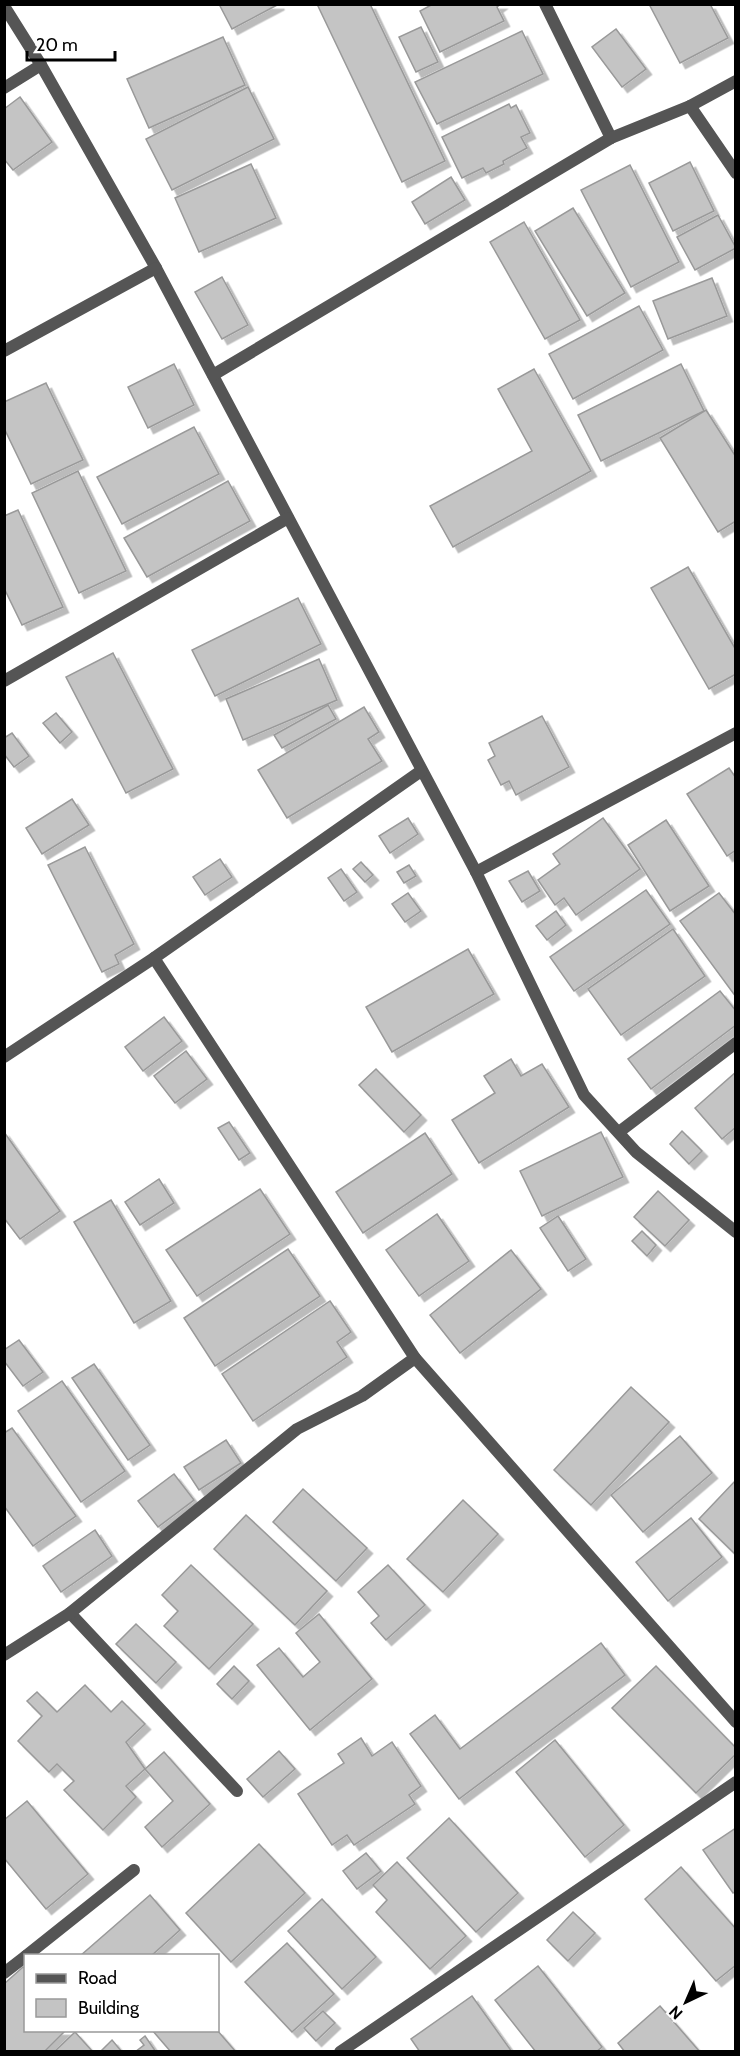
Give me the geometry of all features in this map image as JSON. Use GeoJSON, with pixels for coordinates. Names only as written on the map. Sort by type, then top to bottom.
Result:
{"type":"FeatureCollection","features":[{"type":"Feature","properties":{"kind":"street"},"geometry":{"type":"LineString","coordinates":[[545,4],[611,138]]}},
{"type":"Feature","properties":{"kind":"street"},"geometry":{"type":"LineString","coordinates":[[4,6],[41,65],[156,268],[213,375],[476,872],[584,1095],[636,1152],[735,1232]]}},
{"type":"Feature","properties":{"kind":"street"},"geometry":{"type":"LineString","coordinates":[[4,88],[41,65]]}},
{"type":"Feature","properties":{"kind":"street"},"geometry":{"type":"LineString","coordinates":[[213,375],[611,138],[690,106],[735,81]]}},
{"type":"Feature","properties":{"kind":"street"},"geometry":{"type":"LineString","coordinates":[[690,106],[735,173]]}},
{"type":"Feature","properties":{"kind":"street"},"geometry":{"type":"LineString","coordinates":[[4,351],[156,268]]}},
{"type":"Feature","properties":{"kind":"street"},"geometry":{"type":"LineString","coordinates":[[4,681],[288,518]]}},
{"type":"Feature","properties":{"kind":"street"},"geometry":{"type":"LineString","coordinates":[[476,872],[735,733]]}},
{"type":"Feature","properties":{"kind":"street"},"geometry":{"type":"LineString","coordinates":[[4,1057],[154,958],[421,771]]}},
{"type":"Feature","properties":{"kind":"street"},"geometry":{"type":"LineString","coordinates":[[154,958],[415,1358],[735,1722]]}},
{"type":"Feature","properties":{"kind":"street"},"geometry":{"type":"LineString","coordinates":[[619,1132],[735,1043]]}},
{"type":"Feature","properties":{"kind":"street"},"geometry":{"type":"LineString","coordinates":[[4,1654],[70,1613],[297,1430],[362,1396],[415,1358]]}},
{"type":"Feature","properties":{"kind":"street"},"geometry":{"type":"LineString","coordinates":[[70,1613],[237,1791]]}},
{"type":"Feature","properties":{"kind":"street"},"geometry":{"type":"LineString","coordinates":[[340,2052],[735,1782]]}},
{"type":"Feature","properties":{"kind":"street"},"geometry":{"type":"LineString","coordinates":[[29,1954],[134,1870]]}},
{"type":"Feature","properties":{"kind":"street"},"geometry":{"type":"LineString","coordinates":[[4,1972],[24,1957]]}},
{"type":"Feature","properties":{"kind":"building"},"geometry":{"type":"Polygon","coordinates":[[[219,4],[279,4],[232,29],[219,4]]]}},
{"type":"Feature","properties":{"kind":"building"},"geometry":{"type":"Polygon","coordinates":[[[317,4],[370,4],[445,161],[402,182],[317,4]]]}},
{"type":"Feature","properties":{"kind":"building"},"geometry":{"type":"Polygon","coordinates":[[[433,4],[501,4],[497,7],[504,21],[440,52],[420,11],[433,4]]]}},
{"type":"Feature","properties":{"kind":"building"},"geometry":{"type":"Polygon","coordinates":[[[649,4],[710,4],[728,38],[680,63],[649,4]]]}},
{"type":"Feature","properties":{"kind":"building"},"geometry":{"type":"Polygon","coordinates":[[[421,27],[438,62],[416,72],[399,37],[421,27]]]}},
{"type":"Feature","properties":{"kind":"building"},"geometry":{"type":"Polygon","coordinates":[[[616,29],[646,69],[622,87],[592,47],[616,29]]]}},
{"type":"Feature","properties":{"kind":"building"},"geometry":{"type":"Polygon","coordinates":[[[522,31],[543,74],[437,124],[415,82],[522,31]]]}},
{"type":"Feature","properties":{"kind":"building"},"geometry":{"type":"Polygon","coordinates":[[[223,37],[245,85],[149,128],[127,79],[223,37]]]}},
{"type":"Feature","properties":{"kind":"building"},"geometry":{"type":"Polygon","coordinates":[[[248,87],[274,139],[172,190],[146,139],[248,87]]]}},
{"type":"Feature","properties":{"kind":"building"},"geometry":{"type":"Polygon","coordinates":[[[20,97],[52,142],[13,170],[4,159],[4,109],[20,97]]]}},
{"type":"Feature","properties":{"kind":"building"},"geometry":{"type":"Polygon","coordinates":[[[509,104],[511,108],[516,105],[530,133],[521,137],[527,148],[486,173],[483,168],[462,178],[442,137],[509,104]]]}},
{"type":"Feature","properties":{"kind":"building"},"geometry":{"type":"Polygon","coordinates":[[[690,162],[714,211],[673,231],[649,183],[690,162]]]}},
{"type":"Feature","properties":{"kind":"building"},"geometry":{"type":"Polygon","coordinates":[[[251,164],[276,218],[199,252],[175,198],[251,164]]]}},
{"type":"Feature","properties":{"kind":"building"},"geometry":{"type":"Polygon","coordinates":[[[630,165],[679,262],[631,287],[581,190],[630,165]]]}},
{"type":"Feature","properties":{"kind":"building"},"geometry":{"type":"Polygon","coordinates":[[[451,177],[465,200],[425,224],[412,202],[451,177]]]}},
{"type":"Feature","properties":{"kind":"building"},"geometry":{"type":"Polygon","coordinates":[[[573,208],[625,293],[587,316],[535,231],[573,208]]]}},
{"type":"Feature","properties":{"kind":"building"},"geometry":{"type":"Polygon","coordinates":[[[718,215],[736,248],[695,270],[677,237],[718,215]]]}},
{"type":"Feature","properties":{"kind":"building"},"geometry":{"type":"Polygon","coordinates":[[[524,222],[580,320],[545,339],[490,242],[524,222]]]}},
{"type":"Feature","properties":{"kind":"building"},"geometry":{"type":"Polygon","coordinates":[[[222,277],[248,325],[222,339],[195,292],[222,277]]]}},
{"type":"Feature","properties":{"kind":"building"},"geometry":{"type":"Polygon","coordinates":[[[712,278],[727,316],[668,339],[653,301],[712,278]]]}},
{"type":"Feature","properties":{"kind":"building"},"geometry":{"type":"Polygon","coordinates":[[[639,306],[663,350],[573,399],[549,354],[639,306]]]}},
{"type":"Feature","properties":{"kind":"building"},"geometry":{"type":"Polygon","coordinates":[[[174,364],[194,405],[148,428],[128,387],[174,364]]]}},
{"type":"Feature","properties":{"kind":"building"},"geometry":{"type":"Polygon","coordinates":[[[681,364],[704,411],[601,461],[578,415],[681,364]]]}},
{"type":"Feature","properties":{"kind":"building"},"geometry":{"type":"Polygon","coordinates":[[[534,369],[591,471],[453,547],[430,506],[532,451],[498,389],[534,369]]]}},
{"type":"Feature","properties":{"kind":"building"},"geometry":{"type":"Polygon","coordinates":[[[46,383],[83,460],[31,484],[4,428],[4,402],[46,383]]]}},
{"type":"Feature","properties":{"kind":"building"},"geometry":{"type":"Polygon","coordinates":[[[706,410],[736,457],[736,521],[718,532],[660,438],[706,410]]]}},
{"type":"Feature","properties":{"kind":"building"},"geometry":{"type":"Polygon","coordinates":[[[194,427],[219,474],[122,524],[97,477],[194,427]]]}},
{"type":"Feature","properties":{"kind":"building"},"geometry":{"type":"Polygon","coordinates":[[[78,471],[126,571],[79,593],[32,493],[78,471]]]}},
{"type":"Feature","properties":{"kind":"building"},"geometry":{"type":"Polygon","coordinates":[[[228,481],[250,521],[147,577],[124,538],[228,481]]]}},
{"type":"Feature","properties":{"kind":"building"},"geometry":{"type":"Polygon","coordinates":[[[18,510],[63,607],[22,625],[4,588],[4,516],[18,510]]]}},
{"type":"Feature","properties":{"kind":"building"},"geometry":{"type":"Polygon","coordinates":[[[688,567],[736,650],[736,674],[709,689],[651,588],[688,567]]]}},
{"type":"Feature","properties":{"kind":"building"},"geometry":{"type":"Polygon","coordinates":[[[298,598],[321,644],[215,696],[192,650],[298,598]]]}},
{"type":"Feature","properties":{"kind":"building"},"geometry":{"type":"Polygon","coordinates":[[[113,653],[173,769],[126,793],[66,677],[113,653]]]}},
{"type":"Feature","properties":{"kind":"building"},"geometry":{"type":"Polygon","coordinates":[[[319,659],[337,700],[243,740],[226,699],[319,659]]]}},
{"type":"Feature","properties":{"kind":"building"},"geometry":{"type":"Polygon","coordinates":[[[328,705],[336,719],[282,748],[274,735],[328,705]]]}},
{"type":"Feature","properties":{"kind":"building"},"geometry":{"type":"Polygon","coordinates":[[[364,707],[379,732],[368,739],[382,761],[287,818],[258,770],[364,707]]]}},
{"type":"Feature","properties":{"kind":"building"},"geometry":{"type":"Polygon","coordinates":[[[56,713],[72,732],[60,743],[43,723],[56,713]]]}},
{"type":"Feature","properties":{"kind":"building"},"geometry":{"type":"Polygon","coordinates":[[[542,716],[569,767],[516,795],[509,781],[501,785],[488,760],[495,756],[489,743],[542,716]]]}},
{"type":"Feature","properties":{"kind":"building"},"geometry":{"type":"Polygon","coordinates":[[[12,733],[29,756],[14,767],[4,754],[4,738],[12,733]]]}},
{"type":"Feature","properties":{"kind":"building"},"geometry":{"type":"Polygon","coordinates":[[[729,768],[736,778],[736,850],[727,856],[687,794],[729,768]]]}},
{"type":"Feature","properties":{"kind":"building"},"geometry":{"type":"Polygon","coordinates":[[[72,799],[89,825],[42,854],[26,828],[72,799]]]}},
{"type":"Feature","properties":{"kind":"building"},"geometry":{"type":"Polygon","coordinates":[[[408,818],[418,834],[390,853],[379,836],[408,818]]]}},
{"type":"Feature","properties":{"kind":"building"},"geometry":{"type":"Polygon","coordinates":[[[603,818],[640,869],[576,915],[564,898],[555,905],[538,880],[560,864],[553,854],[603,818]]]}},
{"type":"Feature","properties":{"kind":"building"},"geometry":{"type":"Polygon","coordinates":[[[666,820],[709,886],[670,911],[628,845],[666,820]]]}},
{"type":"Feature","properties":{"kind":"building"},"geometry":{"type":"Polygon","coordinates":[[[85,847],[134,944],[115,955],[119,964],[102,972],[48,865],[85,847]]]}},
{"type":"Feature","properties":{"kind":"building"},"geometry":{"type":"Polygon","coordinates":[[[220,859],[232,877],[205,895],[193,877],[220,859]]]}},
{"type":"Feature","properties":{"kind":"building"},"geometry":{"type":"Polygon","coordinates":[[[361,862],[373,875],[365,882],[353,869],[361,862]]]}},
{"type":"Feature","properties":{"kind":"building"},"geometry":{"type":"Polygon","coordinates":[[[409,865],[416,876],[404,883],[397,872],[409,865]]]}},
{"type":"Feature","properties":{"kind":"building"},"geometry":{"type":"Polygon","coordinates":[[[341,869],[357,892],[344,901],[328,878],[341,869]]]}},
{"type":"Feature","properties":{"kind":"building"},"geometry":{"type":"Polygon","coordinates":[[[528,871],[540,891],[522,902],[509,881],[528,871]]]}},
{"type":"Feature","properties":{"kind":"building"},"geometry":{"type":"Polygon","coordinates":[[[646,890],[670,924],[574,991],[550,957],[646,890]]]}},
{"type":"Feature","properties":{"kind":"building"},"geometry":{"type":"Polygon","coordinates":[[[408,893],[421,911],[405,922],[392,904],[408,893]]]}},
{"type":"Feature","properties":{"kind":"building"},"geometry":{"type":"Polygon","coordinates":[[[719,893],[736,915],[736,997],[680,921],[719,893]]]}},
{"type":"Feature","properties":{"kind":"building"},"geometry":{"type":"Polygon","coordinates":[[[556,911],[566,925],[547,940],[536,926],[556,911]]]}},
{"type":"Feature","properties":{"kind":"building"},"geometry":{"type":"Polygon","coordinates":[[[673,929],[705,976],[621,1035],[588,989],[673,929]]]}},
{"type":"Feature","properties":{"kind":"building"},"geometry":{"type":"Polygon","coordinates":[[[468,949],[494,994],[392,1052],[366,1007],[468,949]]]}},
{"type":"Feature","properties":{"kind":"building"},"geometry":{"type":"Polygon","coordinates":[[[720,991],[736,1011],[736,1025],[651,1089],[628,1059],[720,991]]]}},
{"type":"Feature","properties":{"kind":"building"},"geometry":{"type":"Polygon","coordinates":[[[164,1017],[182,1041],[143,1071],[125,1047],[164,1017]]]}},
{"type":"Feature","properties":{"kind":"building"},"geometry":{"type":"Polygon","coordinates":[[[186,1051],[207,1079],[175,1103],[154,1076],[186,1051]]]}},
{"type":"Feature","properties":{"kind":"building"},"geometry":{"type":"Polygon","coordinates":[[[511,1059],[521,1076],[542,1064],[569,1107],[479,1163],[452,1120],[495,1093],[484,1076],[511,1059]]]}},
{"type":"Feature","properties":{"kind":"building"},"geometry":{"type":"Polygon","coordinates":[[[376,1069],[421,1115],[404,1132],[359,1085],[376,1069]]]}},
{"type":"Feature","properties":{"kind":"building"},"geometry":{"type":"Polygon","coordinates":[[[736,1072],[736,1127],[722,1139],[695,1108],[736,1072]]]}},
{"type":"Feature","properties":{"kind":"building"},"geometry":{"type":"Polygon","coordinates":[[[229,1122],[250,1153],[239,1160],[218,1128],[229,1122]]]}},
{"type":"Feature","properties":{"kind":"building"},"geometry":{"type":"Polygon","coordinates":[[[682,1131],[702,1151],[689,1164],[670,1144],[682,1131]]]}},
{"type":"Feature","properties":{"kind":"building"},"geometry":{"type":"Polygon","coordinates":[[[4,1132],[60,1211],[20,1239],[4,1218],[4,1132]]]}},
{"type":"Feature","properties":{"kind":"building"},"geometry":{"type":"Polygon","coordinates":[[[601,1132],[623,1177],[542,1216],[520,1171],[601,1132]]]}},
{"type":"Feature","properties":{"kind":"building"},"geometry":{"type":"Polygon","coordinates":[[[425,1133],[452,1174],[363,1233],[336,1192],[425,1133]]]}},
{"type":"Feature","properties":{"kind":"building"},"geometry":{"type":"Polygon","coordinates":[[[159,1179],[174,1203],[140,1225],[125,1202],[159,1179]]]}},
{"type":"Feature","properties":{"kind":"building"},"geometry":{"type":"Polygon","coordinates":[[[260,1189],[290,1234],[197,1296],[166,1250],[260,1189]]]}},
{"type":"Feature","properties":{"kind":"building"},"geometry":{"type":"Polygon","coordinates":[[[658,1191],[689,1220],[665,1246],[634,1217],[658,1191]]]}},
{"type":"Feature","properties":{"kind":"building"},"geometry":{"type":"Polygon","coordinates":[[[111,1200],[171,1301],[134,1323],[74,1222],[111,1200]]]}},
{"type":"Feature","properties":{"kind":"building"},"geometry":{"type":"Polygon","coordinates":[[[437,1214],[469,1261],[419,1296],[386,1250],[437,1214]]]}},
{"type":"Feature","properties":{"kind":"building"},"geometry":{"type":"Polygon","coordinates":[[[558,1216],[586,1259],[568,1271],[540,1228],[558,1216]]]}},
{"type":"Feature","properties":{"kind":"building"},"geometry":{"type":"Polygon","coordinates":[[[642,1231],[656,1245],[647,1256],[632,1241],[642,1231]]]}},
{"type":"Feature","properties":{"kind":"building"},"geometry":{"type":"Polygon","coordinates":[[[288,1249],[320,1296],[215,1366],[184,1318],[288,1249]]]}},
{"type":"Feature","properties":{"kind":"building"},"geometry":{"type":"Polygon","coordinates":[[[511,1250],[541,1289],[460,1353],[430,1315],[511,1250]]]}},
{"type":"Feature","properties":{"kind":"building"},"geometry":{"type":"Polygon","coordinates":[[[330,1301],[351,1332],[337,1342],[347,1357],[253,1421],[222,1374],[330,1301]]]}},
{"type":"Feature","properties":{"kind":"building"},"geometry":{"type":"Polygon","coordinates":[[[19,1340],[43,1372],[23,1386],[4,1361],[4,1350],[19,1340]]]}},
{"type":"Feature","properties":{"kind":"building"},"geometry":{"type":"Polygon","coordinates":[[[94,1364],[150,1445],[128,1460],[72,1378],[94,1364]]]}},
{"type":"Feature","properties":{"kind":"building"},"geometry":{"type":"Polygon","coordinates":[[[62,1381],[125,1471],[81,1502],[18,1411],[62,1381]]]}},
{"type":"Feature","properties":{"kind":"building"},"geometry":{"type":"Polygon","coordinates":[[[631,1387],[669,1422],[591,1505],[554,1470],[631,1387]]]}},
{"type":"Feature","properties":{"kind":"building"},"geometry":{"type":"Polygon","coordinates":[[[12,1428],[76,1516],[33,1546],[4,1506],[4,1433],[12,1428]]]}},
{"type":"Feature","properties":{"kind":"building"},"geometry":{"type":"Polygon","coordinates":[[[680,1436],[712,1473],[643,1532],[611,1495],[680,1436]]]}},
{"type":"Feature","properties":{"kind":"building"},"geometry":{"type":"Polygon","coordinates":[[[226,1440],[241,1463],[199,1490],[184,1467],[226,1440]]]}},
{"type":"Feature","properties":{"kind":"building"},"geometry":{"type":"Polygon","coordinates":[[[174,1474],[194,1500],[158,1527],[138,1501],[174,1474]]]}},
{"type":"Feature","properties":{"kind":"building"},"geometry":{"type":"Polygon","coordinates":[[[736,1482],[735,1554],[699,1519],[736,1482]]]}},
{"type":"Feature","properties":{"kind":"building"},"geometry":{"type":"Polygon","coordinates":[[[303,1489],[367,1548],[336,1581],[273,1522],[303,1489]]]}},
{"type":"Feature","properties":{"kind":"building"},"geometry":{"type":"Polygon","coordinates":[[[463,1500],[498,1534],[443,1592],[407,1559],[463,1500]]]}},
{"type":"Feature","properties":{"kind":"building"},"geometry":{"type":"Polygon","coordinates":[[[246,1515],[327,1591],[295,1625],[214,1549],[246,1515]]]}},
{"type":"Feature","properties":{"kind":"building"},"geometry":{"type":"Polygon","coordinates":[[[691,1518],[722,1557],[668,1601],[636,1562],[691,1518]]]}},
{"type":"Feature","properties":{"kind":"building"},"geometry":{"type":"Polygon","coordinates":[[[95,1530],[112,1556],[61,1592],[43,1566],[95,1530]]]}},
{"type":"Feature","properties":{"kind":"building"},"geometry":{"type":"Polygon","coordinates":[[[191,1565],[253,1624],[209,1669],[164,1626],[178,1611],[162,1595],[191,1565]]]}},
{"type":"Feature","properties":{"kind":"building"},"geometry":{"type":"Polygon","coordinates":[[[388,1565],[425,1605],[386,1640],[371,1623],[379,1616],[358,1592],[388,1565]]]}},
{"type":"Feature","properties":{"kind":"building"},"geometry":{"type":"Polygon","coordinates":[[[319,1614],[372,1679],[310,1730],[257,1665],[279,1648],[303,1677],[320,1662],[296,1633],[319,1614]]]}},
{"type":"Feature","properties":{"kind":"building"},"geometry":{"type":"Polygon","coordinates":[[[136,1624],[176,1662],[156,1683],[116,1644],[136,1624]]]}},
{"type":"Feature","properties":{"kind":"building"},"geometry":{"type":"Polygon","coordinates":[[[601,1643],[625,1675],[459,1799],[410,1734],[435,1715],[460,1749],[601,1643]]]}},
{"type":"Feature","properties":{"kind":"building"},"geometry":{"type":"Polygon","coordinates":[[[234,1666],[249,1681],[232,1699],[217,1684],[234,1666]]]}},
{"type":"Feature","properties":{"kind":"building"},"geometry":{"type":"Polygon","coordinates":[[[656,1666],[736,1748],[736,1754],[696,1793],[612,1708],[656,1666]]]}},
{"type":"Feature","properties":{"kind":"building"},"geometry":{"type":"Polygon","coordinates":[[[85,1685],[111,1712],[122,1701],[145,1724],[126,1742],[145,1769],[126,1786],[136,1797],[103,1830],[64,1790],[74,1781],[57,1764],[49,1772],[18,1741],[42,1716],[27,1701],[37,1692],[57,1712],[85,1685]]]}},
{"type":"Feature","properties":{"kind":"building"},"geometry":{"type":"Polygon","coordinates":[[[361,1738],[372,1756],[392,1742],[421,1786],[409,1795],[415,1804],[354,1845],[347,1835],[332,1845],[298,1794],[344,1763],[338,1754],[361,1738]]]}},
{"type":"Feature","properties":{"kind":"building"},"geometry":{"type":"Polygon","coordinates":[[[555,1740],[624,1825],[585,1857],[516,1772],[555,1740]]]}},
{"type":"Feature","properties":{"kind":"building"},"geometry":{"type":"Polygon","coordinates":[[[279,1751],[295,1769],[263,1797],[247,1779],[279,1751]]]}},
{"type":"Feature","properties":{"kind":"building"},"geometry":{"type":"Polygon","coordinates":[[[164,1752],[210,1804],[162,1847],[145,1827],[173,1801],[145,1769],[164,1752]]]}},
{"type":"Feature","properties":{"kind":"building"},"geometry":{"type":"Polygon","coordinates":[[[27,1801],[88,1874],[46,1909],[4,1858],[4,1820],[27,1801]]]}},
{"type":"Feature","properties":{"kind":"building"},"geometry":{"type":"Polygon","coordinates":[[[449,1818],[518,1893],[476,1932],[407,1858],[449,1818]]]}},
{"type":"Feature","properties":{"kind":"building"},"geometry":{"type":"Polygon","coordinates":[[[736,1828],[736,1891],[733,1893],[703,1850],[736,1828]]]}},
{"type":"Feature","properties":{"kind":"building"},"geometry":{"type":"Polygon","coordinates":[[[259,1844],[305,1893],[231,1962],[186,1913],[259,1844]]]}},
{"type":"Feature","properties":{"kind":"building"},"geometry":{"type":"Polygon","coordinates":[[[366,1853],[381,1871],[357,1889],[343,1871],[366,1853]]]}},
{"type":"Feature","properties":{"kind":"building"},"geometry":{"type":"Polygon","coordinates":[[[397,1862],[466,1936],[430,1969],[376,1912],[387,1900],[373,1885],[397,1862]]]}},
{"type":"Feature","properties":{"kind":"building"},"geometry":{"type":"Polygon","coordinates":[[[681,1867],[736,1929],[736,1965],[716,1981],[645,1899],[681,1867]]]}},
{"type":"Feature","properties":{"kind":"building"},"geometry":{"type":"Polygon","coordinates":[[[150,1895],[180,1930],[153,1954],[82,1954],[150,1895]]]}},
{"type":"Feature","properties":{"kind":"building"},"geometry":{"type":"Polygon","coordinates":[[[322,1899],[376,1957],[342,1989],[288,1931],[322,1899]]]}},
{"type":"Feature","properties":{"kind":"building"},"geometry":{"type":"Polygon","coordinates":[[[573,1912],[595,1933],[568,1961],[547,1940],[573,1912]]]}},
{"type":"Feature","properties":{"kind":"building"},"geometry":{"type":"Polygon","coordinates":[[[287,1943],[334,1994],[292,2032],[245,1982],[287,1943]]]}},
{"type":"Feature","properties":{"kind":"building"},"geometry":{"type":"Polygon","coordinates":[[[538,1966],[602,2047],[596,2052],[536,2052],[495,2000],[538,1966]]]}},
{"type":"Feature","properties":{"kind":"building"},"geometry":{"type":"Polygon","coordinates":[[[24,1968],[24,2032],[64,2032],[44,2052],[4,2051],[4,1984],[24,1968]]]}},
{"type":"Feature","properties":{"kind":"building"},"geometry":{"type":"Polygon","coordinates":[[[472,1996],[512,2052],[420,2052],[411,2039],[472,1996]]]}},
{"type":"Feature","properties":{"kind":"building"},"geometry":{"type":"Polygon","coordinates":[[[660,2006],[700,2052],[625,2052],[618,2043],[660,2006]]]}},
{"type":"Feature","properties":{"kind":"building"},"geometry":{"type":"Polygon","coordinates":[[[323,2011],[335,2023],[316,2041],[304,2028],[323,2011]]]}},
{"type":"Feature","properties":{"kind":"building"},"geometry":{"type":"Polygon","coordinates":[[[75,2032],[93,2052],[54,2052],[75,2032]]]}},
{"type":"Feature","properties":{"kind":"building"},"geometry":{"type":"Polygon","coordinates":[[[154,2032],[219,2032],[236,2052],[171,2052],[154,2032]]]}},
{"type":"Feature","properties":{"kind":"building"},"geometry":{"type":"Polygon","coordinates":[[[145,2036],[156,2052],[135,2052],[144,2045],[140,2040],[145,2036]]]}},
{"type":"Feature","properties":{"kind":"building"},"geometry":{"type":"Polygon","coordinates":[[[112,2040],[122,2052],[100,2052],[112,2040]]]}}]}
